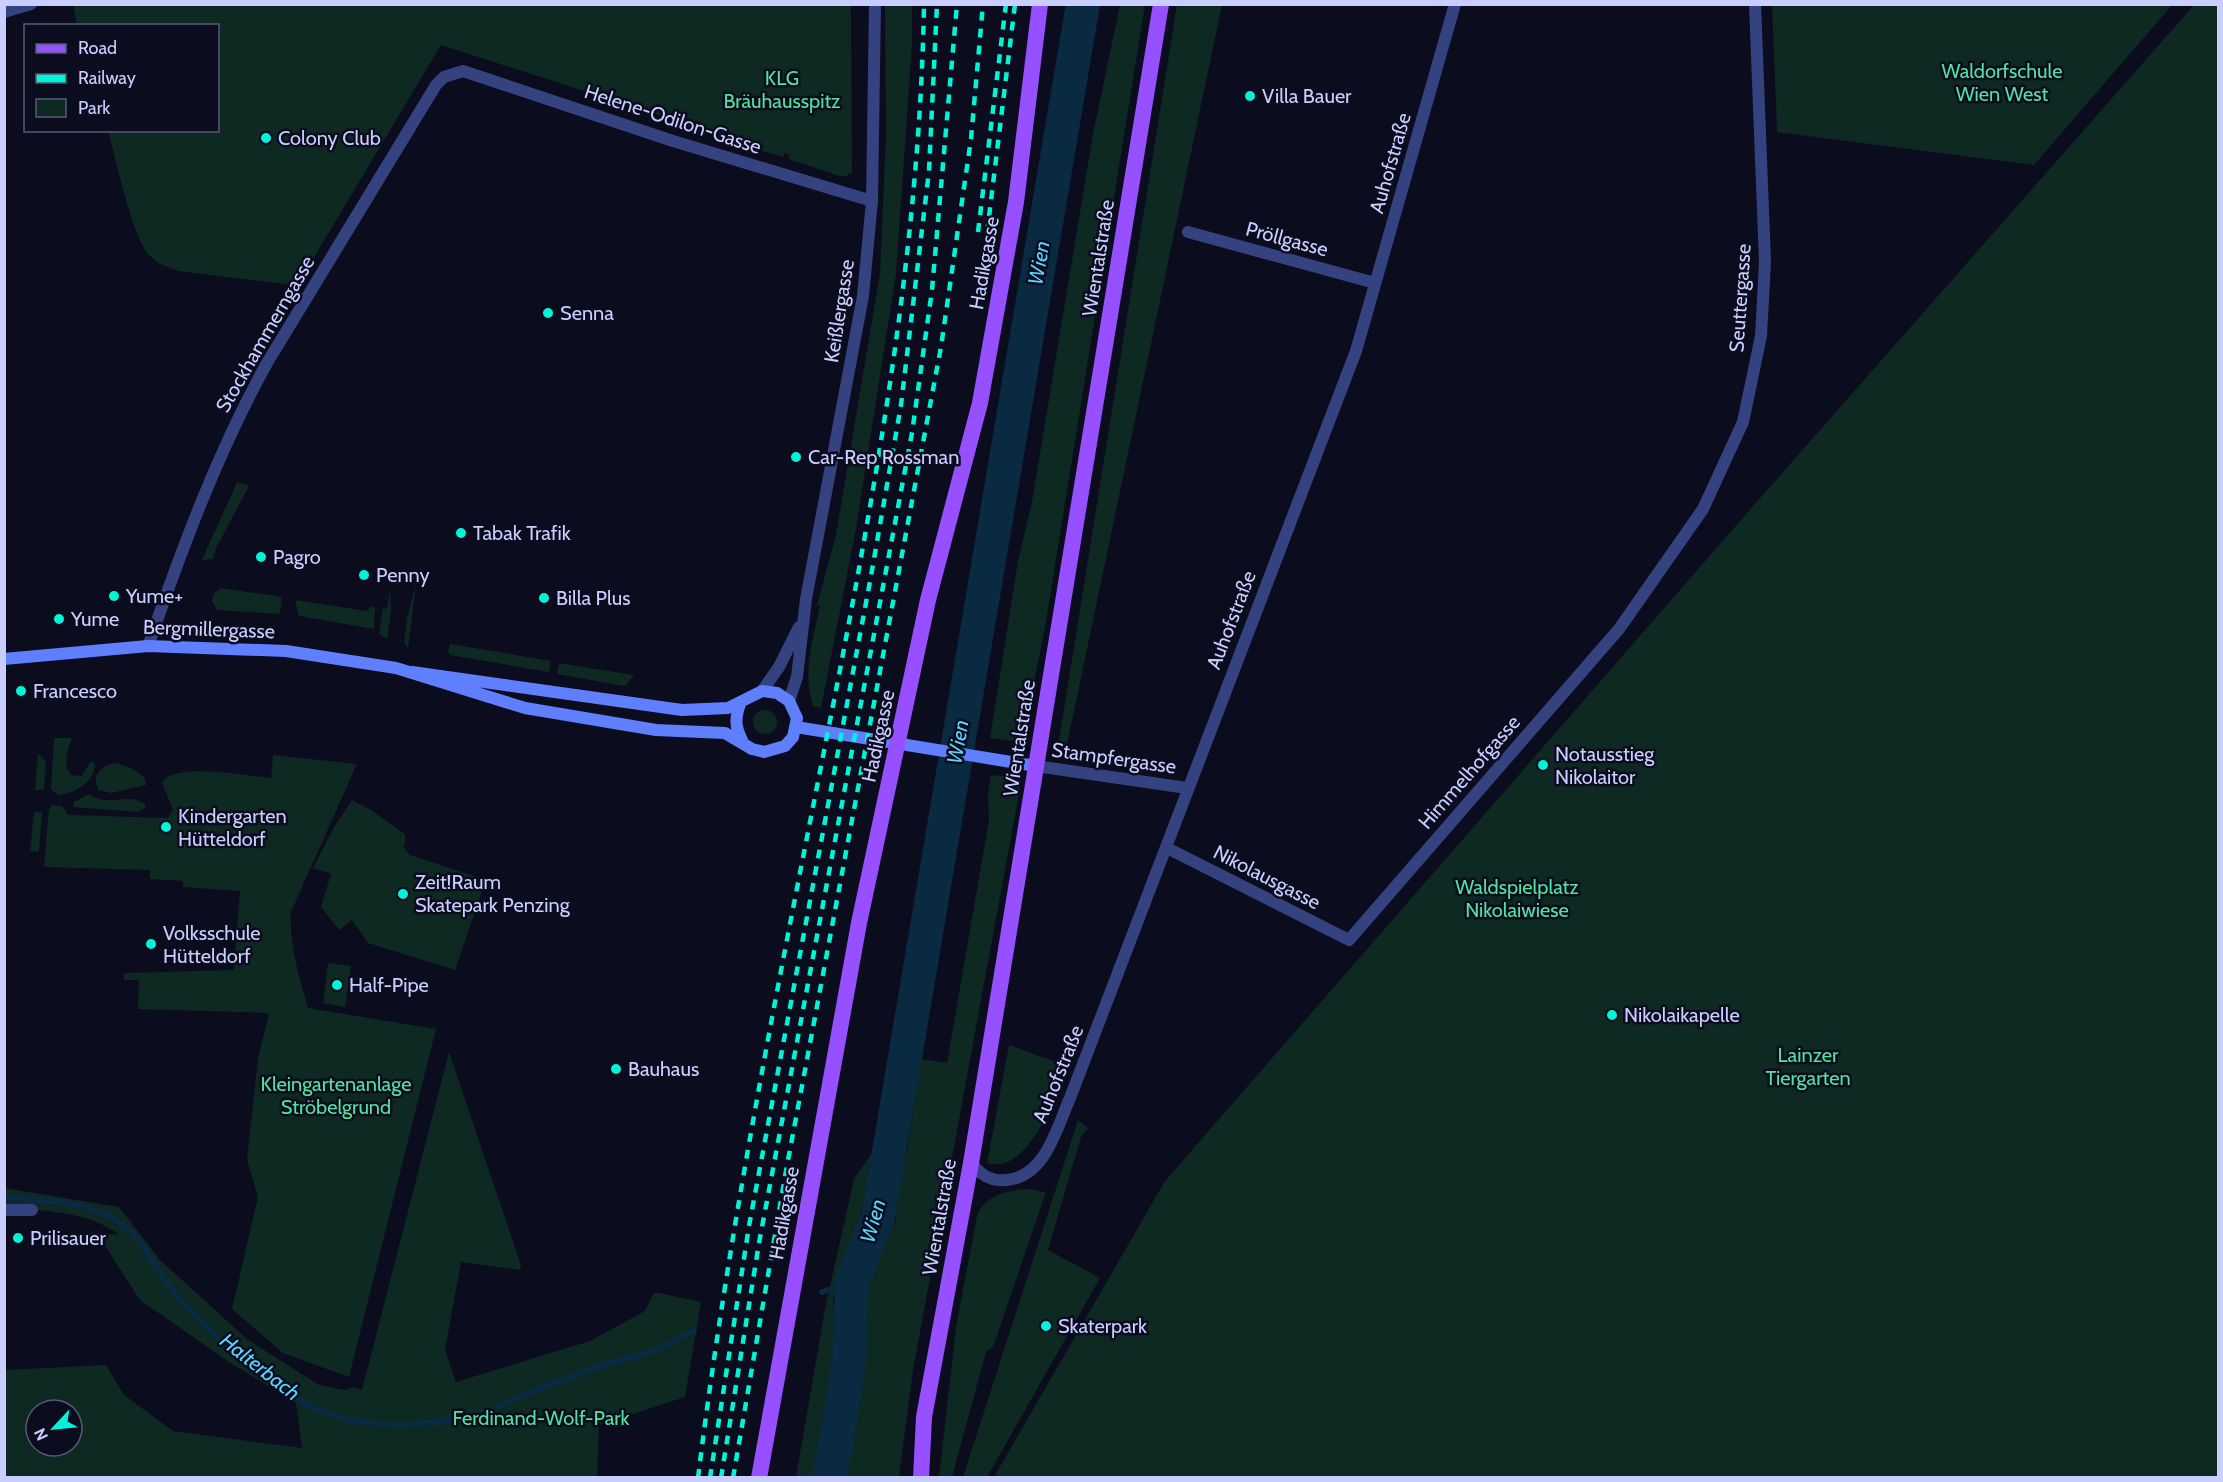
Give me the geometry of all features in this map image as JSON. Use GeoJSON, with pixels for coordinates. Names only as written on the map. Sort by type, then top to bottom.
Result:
{"type":"FeatureCollection","features":[{"type":"Feature","properties":{"kind":"main road","name":"Hadikgasse"},"geometry":{"type":"LineString","coordinates":[[759,1478],[859,923],[928,600],[980,403],[1008,254],[1040,4]]}},
{"type":"Feature","properties":{"kind":"main road","name":"Wientalstraße"},"geometry":{"type":"LineString","coordinates":[[921,1478],[924,1417],[971,1163],[1161,4]]}},
{"type":"Feature","properties":{"kind":"main road","name":"Bergmillergasse"},"geometry":{"type":"LineString","coordinates":[[4,659],[148,646],[278,650],[671,710],[720,709],[740,704],[750,695],[762,691]]}},
{"type":"Feature","properties":{"kind":"main road","name":"Bergmillergasse"},"geometry":{"type":"LineString","coordinates":[[412,672],[525,708],[656,730],[725,733],[752,749],[765,752],[776,751],[785,746],[796,727]]}},
{"type":"Feature","properties":{"kind":"main road"},"geometry":{"type":"LineString","coordinates":[[762,691],[777,693],[789,701],[797,718],[796,727],[912,744],[1035,766]]}},
{"type":"Feature","properties":{"kind":"main road"},"geometry":{"type":"LineString","coordinates":[[740,704],[736,716],[736,729],[742,741]]}},
{"type":"Feature","properties":{"kind":"street"},"geometry":{"type":"LineString","coordinates":[[4,12],[31,4]]}},
{"type":"Feature","properties":{"kind":"street","name":"Keißlergasse"},"geometry":{"type":"LineString","coordinates":[[789,701],[800,659],[802,620],[863,296],[872,201],[875,4]]}},
{"type":"Feature","properties":{"kind":"street","name":"Auhofstraße"},"geometry":{"type":"LineString","coordinates":[[971,1163],[992,1180],[1004,1181],[1024,1176],[1039,1163],[1046,1152],[1066,1108],[1356,351],[1455,4]]}},
{"type":"Feature","properties":{"kind":"street","name":"Seuttergasse"},"geometry":{"type":"LineString","coordinates":[[1619,629],[1703,509],[1743,422],[1761,336],[1765,262],[1755,4]]}},
{"type":"Feature","properties":{"kind":"street","name":"Helene-Odilon-Gasse"},"geometry":{"type":"LineString","coordinates":[[463,71],[673,141],[872,201]]}},
{"type":"Feature","properties":{"kind":"street","name":"Stockhammerngasse"},"geometry":{"type":"LineString","coordinates":[[148,646],[191,526],[225,448],[267,363],[436,85],[444,77],[463,71]]}},
{"type":"Feature","properties":{"kind":"street","name":"Pröllgasse"},"geometry":{"type":"LineString","coordinates":[[1188,232],[1375,283]]}},
{"type":"Feature","properties":{"kind":"street","name":"Keißlergasse"},"geometry":{"type":"LineString","coordinates":[[762,691],[783,659],[802,620]]}},
{"type":"Feature","properties":{"kind":"street","name":"Himmelhofgasse"},"geometry":{"type":"LineString","coordinates":[[1349,940],[1619,629]]}},
{"type":"Feature","properties":{"kind":"street","name":"Stampfergasse"},"geometry":{"type":"LineString","coordinates":[[1035,766],[1187,788]]}},
{"type":"Feature","properties":{"kind":"street","name":"Nikolausgasse"},"geometry":{"type":"LineString","coordinates":[[1167,848],[1349,940]]}},
{"type":"Feature","properties":{"kind":"street"},"geometry":{"type":"LineString","coordinates":[[4,1210],[32,1210]]}},
{"type":"Feature","properties":{"kind":"green space","name":"Waldorfschule Wien West"},"geometry":{"type":"Polygon","coordinates":[[[1772,4],[2172,5],[2034,165],[1777,132],[1772,4]]]}},
{"type":"Feature","properties":{"kind":"green space","name":"Colony Club"},"geometry":{"type":"Polygon","coordinates":[[[73,5],[851,5],[852,173],[843,177],[788,159],[790,155],[784,153],[784,157],[749,147],[750,145],[692,129],[671,119],[441,45],[304,274],[292,285],[178,271],[156,261],[143,245],[131,215],[108,132],[219,132],[219,24],[77,24],[73,5]]]}},
{"type":"Feature","properties":{"kind":"green space"},"geometry":{"type":"Polygon","coordinates":[[[885,5],[912,5],[912,44],[896,274],[856,529],[821,708],[813,706],[810,693],[808,681],[810,656],[820,605],[817,605],[836,535],[880,273],[886,135],[885,5]]]}},
{"type":"Feature","properties":{"kind":"green space"},"geometry":{"type":"Polygon","coordinates":[[[1120,5],[1145,5],[1046,622],[1029,708],[1014,741],[990,738],[1018,561],[1032,502],[1093,134],[1120,5]]]}},
{"type":"Feature","properties":{"kind":"green space"},"geometry":{"type":"Polygon","coordinates":[[[1177,5],[1222,5],[1065,754],[1057,753],[1177,5]]]}},
{"type":"Feature","properties":{"kind":"green space","name":"Lainzer Tiergarten"},"geometry":{"type":"Polygon","coordinates":[[[2194,5],[2218,5],[2218,1477],[994,1477],[1165,1181],[1740,521],[2194,5]]]}},
{"type":"Feature","properties":{"kind":"green space"},"geometry":{"type":"Polygon","coordinates":[[[237,482],[249,486],[216,548],[213,559],[202,560],[237,482]]]}},
{"type":"Feature","properties":{"kind":"green space"},"geometry":{"type":"Polygon","coordinates":[[[416,585],[408,648],[404,643],[407,618],[416,585]]]}},
{"type":"Feature","properties":{"kind":"green space"},"geometry":{"type":"Polygon","coordinates":[[[221,588],[282,597],[280,614],[217,610],[212,601],[214,593],[221,588]]]}},
{"type":"Feature","properties":{"kind":"green space"},"geometry":{"type":"Polygon","coordinates":[[[390,589],[391,612],[387,639],[379,634],[383,608],[387,609],[390,589]]]}},
{"type":"Feature","properties":{"kind":"green space"},"geometry":{"type":"Polygon","coordinates":[[[295,600],[367,611],[375,607],[374,629],[299,616],[295,600]]]}},
{"type":"Feature","properties":{"kind":"green space"},"geometry":{"type":"Polygon","coordinates":[[[450,644],[551,661],[549,672],[450,655],[448,651],[450,644]]]}},
{"type":"Feature","properties":{"kind":"green space"},"geometry":{"type":"Polygon","coordinates":[[[559,663],[634,675],[625,686],[557,674],[559,663]]]}},
{"type":"Feature","properties":{"kind":"green space"},"geometry":{"type":"Polygon","coordinates":[[[765,710],[773,714],[777,722],[773,730],[765,734],[757,730],[753,722],[757,714],[765,710]]]}},
{"type":"Feature","properties":{"kind":"green space"},"geometry":{"type":"Polygon","coordinates":[[[54,738],[72,738],[66,762],[71,775],[82,776],[90,762],[95,763],[88,781],[72,792],[59,795],[51,790],[54,738]]]}},
{"type":"Feature","properties":{"kind":"green space"},"geometry":{"type":"Polygon","coordinates":[[[38,753],[46,762],[44,790],[35,790],[38,753]]]}},
{"type":"Feature","properties":{"kind":"green space","name":"Kleingartenanlage Ströbelgrund"},"geometry":{"type":"Polygon","coordinates":[[[273,755],[357,764],[291,912],[293,948],[308,1008],[436,1029],[349,1377],[283,1353],[232,1309],[258,1197],[247,1160],[258,1059],[269,1013],[138,1009],[139,980],[124,980],[124,973],[234,970],[240,891],[183,887],[183,881],[150,879],[150,870],[44,867],[49,810],[52,805],[62,806],[68,815],[168,818],[173,809],[162,783],[169,776],[195,771],[271,778],[273,755]]]}},
{"type":"Feature","properties":{"kind":"green space"},"geometry":{"type":"Polygon","coordinates":[[[117,763],[134,770],[145,778],[146,785],[111,793],[99,790],[96,780],[99,772],[102,768],[117,763]]]}},
{"type":"Feature","properties":{"kind":"green space"},"geometry":{"type":"Polygon","coordinates":[[[991,775],[1013,777],[1020,788],[913,1370],[899,1477],[842,1477],[849,1449],[858,1373],[860,1304],[866,1274],[896,1220],[893,1199],[897,1173],[907,1151],[921,1059],[947,1063],[989,820],[988,793],[991,775]]]}},
{"type":"Feature","properties":{"kind":"green space"},"geometry":{"type":"Polygon","coordinates":[[[89,794],[104,800],[138,800],[146,807],[138,812],[73,807],[74,802],[89,794]]]}},
{"type":"Feature","properties":{"kind":"green space","name":"Zeit!Raum Skatepark Penzing"},"geometry":{"type":"Polygon","coordinates":[[[352,800],[371,810],[405,834],[403,846],[410,855],[486,880],[455,970],[368,943],[352,920],[339,930],[321,907],[331,874],[313,868],[333,829],[352,800]]]}},
{"type":"Feature","properties":{"kind":"green space"},"geometry":{"type":"Polygon","coordinates":[[[34,812],[42,812],[39,852],[30,851],[34,812]]]}},
{"type":"Feature","properties":{"kind":"green space","name":"Half-Pipe"},"geometry":{"type":"Polygon","coordinates":[[[328,963],[351,966],[345,1007],[323,1003],[328,963]]]}},
{"type":"Feature","properties":{"kind":"green space"},"geometry":{"type":"Polygon","coordinates":[[[1009,1045],[1069,1067],[1051,1107],[1026,1148],[1005,1163],[987,1163],[1009,1045]]]}},
{"type":"Feature","properties":{"kind":"green space","name":"Ferdinand-Wolf-Park"},"geometry":{"type":"Polygon","coordinates":[[[449,1052],[521,1265],[520,1270],[461,1262],[445,1350],[456,1382],[590,1341],[645,1311],[654,1293],[701,1302],[685,1397],[599,1425],[597,1477],[5,1477],[5,1370],[106,1365],[124,1395],[173,1431],[302,1448],[296,1403],[229,1362],[140,1300],[98,1235],[119,1234],[106,1226],[78,1216],[5,1206],[4,1188],[119,1207],[160,1260],[247,1339],[319,1385],[345,1390],[353,1387],[362,1390],[449,1052]]]}},
{"type":"Feature","properties":{"kind":"green space","name":"Skaterpark"},"geometry":{"type":"Polygon","coordinates":[[[1078,1120],[1088,1128],[1081,1137],[1048,1250],[1100,1278],[987,1477],[963,1477],[1078,1120]]]}},
{"type":"Feature","properties":{"kind":"green space"},"geometry":{"type":"Polygon","coordinates":[[[873,1151],[875,1168],[862,1207],[863,1231],[849,1252],[847,1286],[833,1296],[837,1361],[817,1477],[796,1477],[825,1309],[854,1179],[873,1151]]]}},
{"type":"Feature","properties":{"kind":"green space"},"geometry":{"type":"Polygon","coordinates":[[[1026,1189],[1046,1192],[993,1347],[986,1352],[952,1477],[939,1477],[956,1327],[977,1216],[985,1203],[997,1195],[1026,1189]]]}},
{"type":"Feature","properties":{"kind":"waterway","name":"Wien"},"geometry":{"type":"LineString","coordinates":[[829,1478],[849,1362],[852,1282],[878,1217],[1083,4]]}},
{"type":"Feature","properties":{"kind":"waterway","name":"Halterbach"},"geometry":{"type":"LineString","coordinates":[[4,1197],[60,1202],[97,1211],[113,1218],[128,1229],[141,1244],[183,1303],[215,1336],[273,1384],[294,1397],[335,1416],[352,1420],[369,1423],[422,1424],[474,1415],[590,1369],[653,1351],[694,1331]]}},
{"type":"Feature","properties":{"kind":"waterway","name":"Halterbach"},"geometry":{"type":"LineString","coordinates":[[822,1292],[852,1282]]}},
{"type":"Feature","properties":{"kind":"railway"},"geometry":{"type":"LineString","coordinates":[[698,1478],[711,1378],[743,1178],[854,596],[896,344],[915,174],[924,4]]}},
{"type":"Feature","properties":{"kind":"railway"},"geometry":{"type":"LineString","coordinates":[[710,1478],[749,1226],[901,405],[929,171],[937,4]]}},
{"type":"Feature","properties":{"kind":"railway"},"geometry":{"type":"LineString","coordinates":[[721,1478],[759,1243],[912,433],[932,290],[957,4]]}},
{"type":"Feature","properties":{"kind":"railway"},"geometry":{"type":"LineString","coordinates":[[733,1478],[786,1171],[941,347],[971,139],[983,4]]}},
{"type":"Feature","properties":{"kind":"railway"},"geometry":{"type":"LineString","coordinates":[[978,232],[1006,4]]}},
{"type":"Feature","properties":{"kind":"railway"},"geometry":{"type":"LineString","coordinates":[[987,233],[1015,4]]}},
{"type":"Feature","properties":{"kind":"place","name":"Villa Bauer"},"geometry":{"type":"Point","coordinates":[1250,96]}},
{"type":"Feature","properties":{"kind":"place","name":"Colony Club"},"geometry":{"type":"Point","coordinates":[266,138]}},
{"type":"Feature","properties":{"kind":"place","name":"Senna"},"geometry":{"type":"Point","coordinates":[548,313]}},
{"type":"Feature","properties":{"kind":"place","name":"Car-Rep Rossman"},"geometry":{"type":"Point","coordinates":[796,457]}},
{"type":"Feature","properties":{"kind":"place","name":"Tabak Trafik"},"geometry":{"type":"Point","coordinates":[461,533]}},
{"type":"Feature","properties":{"kind":"place","name":"Pagro"},"geometry":{"type":"Point","coordinates":[261,557]}},
{"type":"Feature","properties":{"kind":"place","name":"Penny"},"geometry":{"type":"Point","coordinates":[364,575]}},
{"type":"Feature","properties":{"kind":"place","name":"Yume+"},"geometry":{"type":"Point","coordinates":[114,596]}},
{"type":"Feature","properties":{"kind":"place","name":"Billa Plus"},"geometry":{"type":"Point","coordinates":[544,598]}},
{"type":"Feature","properties":{"kind":"place","name":"Yume"},"geometry":{"type":"Point","coordinates":[59,619]}},
{"type":"Feature","properties":{"kind":"place","name":"Francesco"},"geometry":{"type":"Point","coordinates":[21,691]}},
{"type":"Feature","properties":{"kind":"place","name":"Notausstieg Nikolaitor"},"geometry":{"type":"Point","coordinates":[1543,765]}},
{"type":"Feature","properties":{"kind":"place","name":"Kindergarten Hütteldorf"},"geometry":{"type":"Point","coordinates":[166,827]}},
{"type":"Feature","properties":{"kind":"place","name":"Zeit!Raum Skatepark Penzing"},"geometry":{"type":"Point","coordinates":[403,894]}},
{"type":"Feature","properties":{"kind":"place","name":"Volksschule Hütteldorf"},"geometry":{"type":"Point","coordinates":[151,944]}},
{"type":"Feature","properties":{"kind":"place","name":"Half-Pipe"},"geometry":{"type":"Point","coordinates":[337,985]}},
{"type":"Feature","properties":{"kind":"place","name":"Nikolaikapelle"},"geometry":{"type":"Point","coordinates":[1612,1015]}},
{"type":"Feature","properties":{"kind":"place","name":"Bauhaus"},"geometry":{"type":"Point","coordinates":[616,1069]}},
{"type":"Feature","properties":{"kind":"place","name":"Prilisauer"},"geometry":{"type":"Point","coordinates":[18,1238]}},
{"type":"Feature","properties":{"kind":"place","name":"Skaterpark"},"geometry":{"type":"Point","coordinates":[1046,1326]}},
{"type":"Feature","properties":{"kind":"park label","name":"KLG Bräuhausspitz"},"geometry":{"type":"Point","coordinates":[782,90]}},
{"type":"Feature","properties":{"kind":"park label","name":"Waldspielplatz Nikolaiwiese"},"geometry":{"type":"Point","coordinates":[1517,898]}}]}
